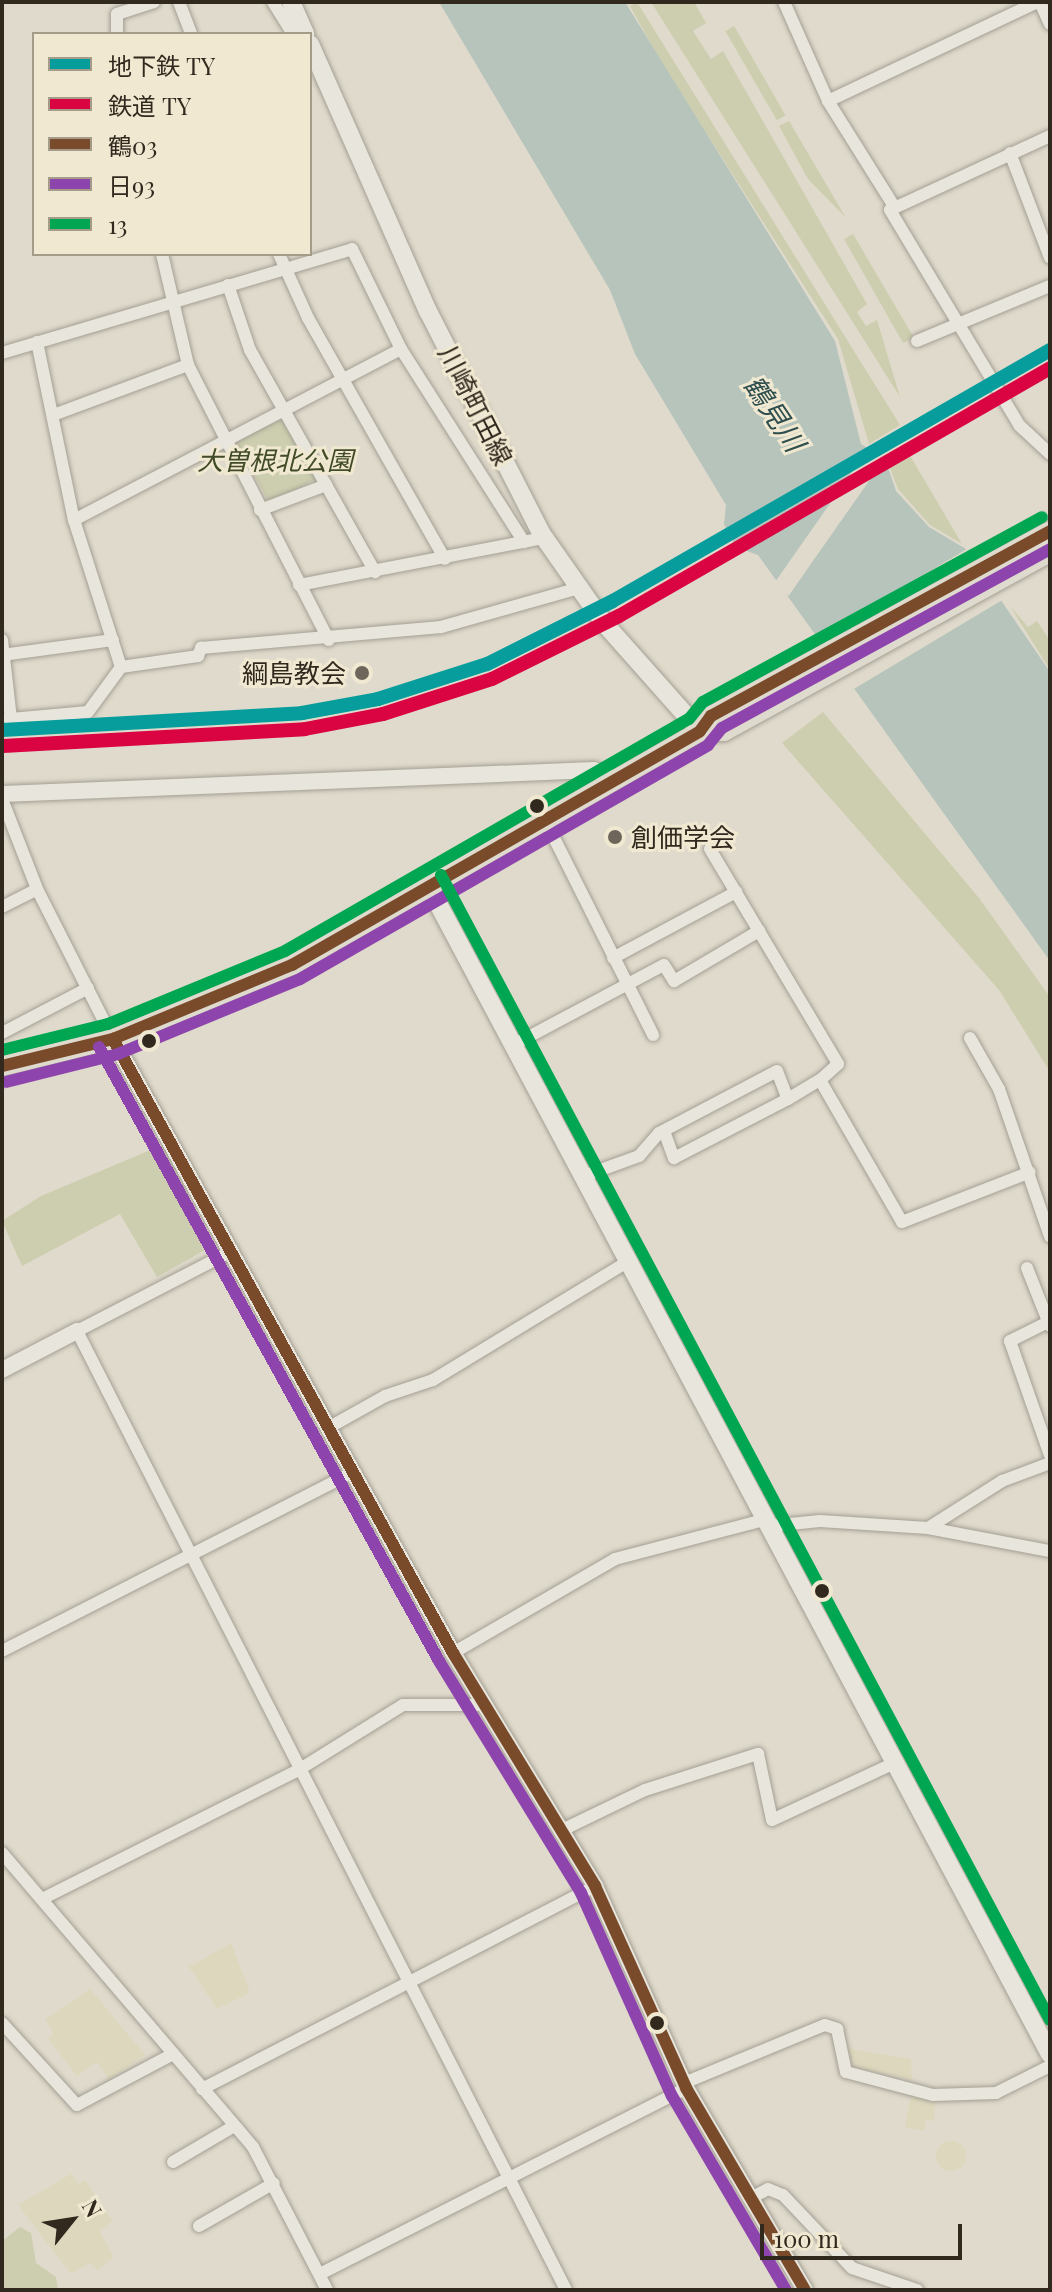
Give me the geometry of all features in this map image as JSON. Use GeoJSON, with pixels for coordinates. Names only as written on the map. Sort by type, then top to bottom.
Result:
{"type":"FeatureCollection","features":[{"type":"Feature","properties":{"kind":"main road"},"geometry":{"type":"LineString","coordinates":[[291,2],[304,32]]}},
{"type":"Feature","properties":{"kind":"main road","name":"川崎町田線"},"geometry":{"type":"LineString","coordinates":[[312,51],[428,311],[544,538],[579,588],[712,726]]}},
{"type":"Feature","properties":{"kind":"main road"},"geometry":{"type":"LineString","coordinates":[[2,1066],[113,1039],[273,975],[427,883],[1024,555],[1050,531]]}},
{"type":"Feature","properties":{"kind":"main road"},"geometry":{"type":"LineString","coordinates":[[1024,555],[1050,552]]}},
{"type":"Feature","properties":{"kind":"main road"},"geometry":{"type":"LineString","coordinates":[[427,883],[517,1043],[584,1176],[1050,2054]]}},
{"type":"Feature","properties":{"kind":"street"},"geometry":{"type":"LineString","coordinates":[[117,32],[117,14],[154,2]]}},
{"type":"Feature","properties":{"kind":"street"},"geometry":{"type":"LineString","coordinates":[[179,2],[190,32]]}},
{"type":"Feature","properties":{"kind":"street"},"geometry":{"type":"LineString","coordinates":[[273,2],[292,32]]}},
{"type":"Feature","properties":{"kind":"street"},"geometry":{"type":"LineString","coordinates":[[784,2],[828,101],[895,208],[958,324],[1020,426],[1050,454]]}},
{"type":"Feature","properties":{"kind":"street"},"geometry":{"type":"LineString","coordinates":[[828,101],[1038,2],[1050,24]]}},
{"type":"Feature","properties":{"kind":"street"},"geometry":{"type":"LineString","coordinates":[[895,208],[1050,136]]}},
{"type":"Feature","properties":{"kind":"street"},"geometry":{"type":"LineString","coordinates":[[1010,153],[1050,258]]}},
{"type":"Feature","properties":{"kind":"street"},"geometry":{"type":"LineString","coordinates":[[2,353],[352,249],[401,349],[524,542]]}},
{"type":"Feature","properties":{"kind":"street"},"geometry":{"type":"LineString","coordinates":[[162,256],[188,365],[329,640]]}},
{"type":"Feature","properties":{"kind":"street"},"geometry":{"type":"LineString","coordinates":[[280,256],[342,380],[445,559]]}},
{"type":"Feature","properties":{"kind":"street"},"geometry":{"type":"LineString","coordinates":[[228,285],[250,350],[375,572]]}},
{"type":"Feature","properties":{"kind":"street"},"geometry":{"type":"LineString","coordinates":[[917,341],[1050,286]]}},
{"type":"Feature","properties":{"kind":"street"},"geometry":{"type":"LineString","coordinates":[[37,342],[56,414],[74,520],[121,667]]}},
{"type":"Feature","properties":{"kind":"street"},"geometry":{"type":"LineString","coordinates":[[74,520],[401,349]]}},
{"type":"Feature","properties":{"kind":"street"},"geometry":{"type":"LineString","coordinates":[[56,414],[188,365]]}},
{"type":"Feature","properties":{"kind":"street"},"geometry":{"type":"LineString","coordinates":[[260,510],[326,485]]}},
{"type":"Feature","properties":{"kind":"street"},"geometry":{"type":"LineString","coordinates":[[299,585],[544,538]]}},
{"type":"Feature","properties":{"kind":"street"},"geometry":{"type":"LineString","coordinates":[[2,640],[7,720],[88,712],[121,667],[198,656],[201,648],[329,640],[441,627],[579,588]]}},
{"type":"Feature","properties":{"kind":"street"},"geometry":{"type":"LineString","coordinates":[[3,655],[113,640]]}},
{"type":"Feature","properties":{"kind":"street"},"geometry":{"type":"LineString","coordinates":[[614,779],[594,770],[2,796],[37,889],[113,1039],[453,1653],[595,1886],[685,2086],[805,2290]]}},
{"type":"Feature","properties":{"kind":"street"},"geometry":{"type":"LineString","coordinates":[[544,818],[653,1035]]}},
{"type":"Feature","properties":{"kind":"street"},"geometry":{"type":"LineString","coordinates":[[664,1131],[674,1158],[788,1099],[820,1080],[838,1064],[710,849]]}},
{"type":"Feature","properties":{"kind":"street"},"geometry":{"type":"LineString","coordinates":[[2,907],[37,889]]}},
{"type":"Feature","properties":{"kind":"street"},"geometry":{"type":"LineString","coordinates":[[613,958],[736,892]]}},
{"type":"Feature","properties":{"kind":"street"},"geometry":{"type":"LineString","coordinates":[[517,1043],[664,965],[674,981],[759,931]]}},
{"type":"Feature","properties":{"kind":"street"},"geometry":{"type":"LineString","coordinates":[[2,1017],[5,1031],[88,988]]}},
{"type":"Feature","properties":{"kind":"street"},"geometry":{"type":"LineString","coordinates":[[970,1038],[1030,1172],[1050,1236]]}},
{"type":"Feature","properties":{"kind":"street"},"geometry":{"type":"LineString","coordinates":[[584,1176],[639,1156],[664,1131],[777,1071],[788,1099]]}},
{"type":"Feature","properties":{"kind":"street"},"geometry":{"type":"LineString","coordinates":[[820,1080],[902,1222],[1030,1172]]}},
{"type":"Feature","properties":{"kind":"street"},"geometry":{"type":"LineString","coordinates":[[2,1370],[232,1251]]}},
{"type":"Feature","properties":{"kind":"street"},"geometry":{"type":"LineString","coordinates":[[328,1428],[385,1396],[433,1380],[630,1260]]}},
{"type":"Feature","properties":{"kind":"street"},"geometry":{"type":"LineString","coordinates":[[1027,1268],[1049,1323],[1010,1341],[1050,1455]]}},
{"type":"Feature","properties":{"kind":"street"},"geometry":{"type":"LineString","coordinates":[[77,1331],[566,2290]]}},
{"type":"Feature","properties":{"kind":"street"},"geometry":{"type":"LineString","coordinates":[[928,1528],[1002,1481],[1050,1463]]}},
{"type":"Feature","properties":{"kind":"street"},"geometry":{"type":"LineString","coordinates":[[2,1651],[353,1472]]}},
{"type":"Feature","properties":{"kind":"street"},"geometry":{"type":"LineString","coordinates":[[453,1653],[615,1559],[768,1522],[820,1521],[928,1528],[1050,1551]]}},
{"type":"Feature","properties":{"kind":"street"},"geometry":{"type":"LineString","coordinates":[[42,1899],[300,1769],[403,1705],[483,1705]]}},
{"type":"Feature","properties":{"kind":"street"},"geometry":{"type":"LineString","coordinates":[[560,1831],[645,1790],[758,1754],[772,1820],[894,1763]]}},
{"type":"Feature","properties":{"kind":"street"},"geometry":{"type":"LineString","coordinates":[[2,1853],[234,2126],[274,2183],[322,2285],[508,2176],[685,2086],[825,2025],[837,2029],[846,2072],[933,2095],[996,2093],[1050,2066]]}},
{"type":"Feature","properties":{"kind":"street"},"geometry":{"type":"LineString","coordinates":[[202,2089],[595,1886]]}},
{"type":"Feature","properties":{"kind":"street"},"geometry":{"type":"LineString","coordinates":[[2,2023],[77,2105],[173,2054]]}},
{"type":"Feature","properties":{"kind":"street"},"geometry":{"type":"LineString","coordinates":[[173,2162],[234,2126]]}},
{"type":"Feature","properties":{"kind":"street"},"geometry":{"type":"LineString","coordinates":[[199,2226],[274,2183]]}},
{"type":"Feature","properties":{"kind":"street"},"geometry":{"type":"LineString","coordinates":[[751,2198],[768,2189],[783,2195],[852,2268],[917,2290]]}},
{"type":"Feature","properties":{"kind":"shaded area"},"geometry":{"type":"Polygon","coordinates":[[[231,1943],[250,1993],[217,2009],[189,1967],[231,1943]]]}},
{"type":"Feature","properties":{"kind":"shaded area"},"geometry":{"type":"Polygon","coordinates":[[[90,1989],[145,2055],[109,2079],[97,2062],[77,2076],[48,2039],[54,2033],[45,2020],[90,1989]]]}},
{"type":"Feature","properties":{"kind":"shaded area"},"geometry":{"type":"Polygon","coordinates":[[[847,2048],[911,2059],[912,2080],[849,2066],[847,2048]]]}},
{"type":"Feature","properties":{"kind":"shaded area"},"geometry":{"type":"Polygon","coordinates":[[[911,2095],[935,2099],[934,2121],[926,2120],[924,2130],[905,2128],[911,2095]]]}},
{"type":"Feature","properties":{"kind":"shaded area"},"geometry":{"type":"Polygon","coordinates":[[[951,2141],[962,2145],[966,2156],[962,2167],[951,2171],[940,2167],[936,2156],[940,2145],[951,2141]]]}},
{"type":"Feature","properties":{"kind":"shaded area"},"geometry":{"type":"Polygon","coordinates":[[[71,2174],[78,2184],[85,2180],[113,2221],[100,2232],[114,2257],[97,2271],[90,2263],[71,2274],[18,2205],[71,2174]]]}},
{"type":"Feature","properties":{"kind":"green space"},"geometry":{"type":"Polygon","coordinates":[[[637,2],[900,425],[869,444],[838,339],[662,64],[630,6],[637,2]]]}},
{"type":"Feature","properties":{"kind":"green space"},"geometry":{"type":"Polygon","coordinates":[[[651,2],[694,2],[706,23],[693,31],[711,59],[723,51],[867,304],[857,312],[866,326],[877,320],[900,397],[651,2]]]}},
{"type":"Feature","properties":{"kind":"green space"},"geometry":{"type":"Polygon","coordinates":[[[734,26],[786,115],[777,120],[725,31],[734,26]]]}},
{"type":"Feature","properties":{"kind":"green space"},"geometry":{"type":"Polygon","coordinates":[[[789,121],[846,218],[808,179],[779,126],[789,121]]]}},
{"type":"Feature","properties":{"kind":"green space"},"geometry":{"type":"Polygon","coordinates":[[[853,234],[914,338],[903,343],[844,239],[853,234]]]}},
{"type":"Feature","properties":{"kind":"green space","name":"大曽根北公園"},"geometry":{"type":"Polygon","coordinates":[[[283,416],[317,478],[270,504],[236,442],[283,416]]]}},
{"type":"Feature","properties":{"kind":"green space"},"geometry":{"type":"Polygon","coordinates":[[[905,447],[962,544],[930,525],[898,489],[886,457],[905,447]]]}},
{"type":"Feature","properties":{"kind":"green space"},"geometry":{"type":"Polygon","coordinates":[[[1010,606],[1028,627],[1037,621],[1050,641],[1050,670],[1010,606]]]}},
{"type":"Feature","properties":{"kind":"green space"},"geometry":{"type":"Polygon","coordinates":[[[823,712],[979,898],[1050,997],[1050,1072],[999,990],[782,743],[823,712]]]}},
{"type":"Feature","properties":{"kind":"green space"},"geometry":{"type":"Polygon","coordinates":[[[165,1144],[212,1246],[157,1277],[120,1214],[22,1266],[2,1221],[41,1196],[165,1144]]]}},
{"type":"Feature","properties":{"kind":"green space"},"geometry":{"type":"Polygon","coordinates":[[[20,2227],[31,2233],[36,2263],[56,2277],[58,2290],[2,2290],[2,2241],[20,2227]]]}},
{"type":"Feature","properties":{"kind":"water","name":"鶴見川"},"geometry":{"type":"Polygon","coordinates":[[[439,2],[625,2],[835,341],[861,444],[885,459],[896,491],[929,527],[966,549],[1050,672],[1050,961],[758,555],[736,547],[724,524],[726,505],[635,354],[610,290],[439,2]]]}},
{"type":"Feature","properties":{"kind":"pier"},"geometry":{"type":"Polygon","coordinates":[[[871,445],[887,456],[788,596],[773,585],[871,445]]]}},
{"type":"Feature","properties":{"kind":"pier"},"geometry":{"type":"Polygon","coordinates":[[[970,547],[1002,600],[847,693],[815,640],[970,547]]]}},
{"type":"Feature","properties":{"kind":"metro line","name":"TY"},"geometry":{"type":"LineString","coordinates":[[2,730],[302,713],[378,699],[487,664],[611,602],[1050,350]]}},
{"type":"Feature","properties":{"kind":"rail line","name":"TY"},"geometry":{"type":"LineString","coordinates":[[3,746],[305,729],[383,714],[492,679],[619,616],[1050,368]]}},
{"type":"Feature","properties":{"kind":"transit line","name":"13"},"geometry":{"type":"LineString","coordinates":[[2,1050],[108,1024],[285,951],[689,719],[703,702],[1042,517]]}},
{"type":"Feature","properties":{"kind":"transit line","name":"鶴03"},"geometry":{"type":"LineString","coordinates":[[2,1066],[113,1039],[292,965],[700,731],[711,716],[1050,531]]}},
{"type":"Feature","properties":{"kind":"transit line","name":"日93"},"geometry":{"type":"LineString","coordinates":[[6,1082],[118,1054],[300,979],[708,745],[722,728],[1050,549]]}},
{"type":"Feature","properties":{"kind":"transit line","name":"13"},"geometry":{"type":"LineString","coordinates":[[441,875],[1050,2020]]}},
{"type":"Feature","properties":{"kind":"transit line","name":"鶴03"},"geometry":{"type":"LineString","coordinates":[[113,1039],[453,1653],[595,1886],[686,2088],[805,2290]]}},
{"type":"Feature","properties":{"kind":"transit line","name":"日93"},"geometry":{"type":"LineString","coordinates":[[99,1047],[439,1661],[581,1893],[672,2096],[786,2290]]}},
{"type":"Feature","properties":{"kind":"place","name":"綱島教会"},"geometry":{"type":"Point","coordinates":[362,673]}},
{"type":"Feature","properties":{"kind":"place","name":"創価学会"},"geometry":{"type":"Point","coordinates":[615,837]}}]}
